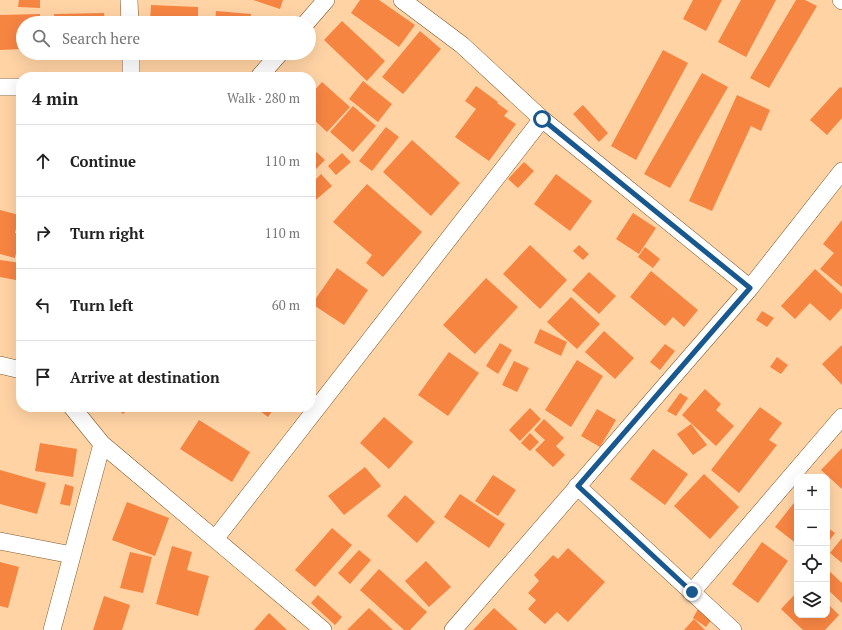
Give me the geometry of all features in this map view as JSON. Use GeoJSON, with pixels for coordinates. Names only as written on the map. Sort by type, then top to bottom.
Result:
{"type":"FeatureCollection","features":[{"type":"Feature","properties":{"kind":"street"},"geometry":{"type":"LineString","coordinates":[[130,0],[130,16]]}},
{"type":"Feature","properties":{"kind":"street"},"geometry":{"type":"LineString","coordinates":[[312,16],[326,0]]}},
{"type":"Feature","properties":{"kind":"street"},"geometry":{"type":"LineString","coordinates":[[402,0],[462,45],[542,119],[750,288]]}},
{"type":"Feature","properties":{"kind":"street"},"geometry":{"type":"LineString","coordinates":[[131,60],[131,72]]}},
{"type":"Feature","properties":{"kind":"street"},"geometry":{"type":"LineString","coordinates":[[263,72],[274,60]]}},
{"type":"Feature","properties":{"kind":"street"},"geometry":{"type":"LineString","coordinates":[[0,87],[16,87]]}},
{"type":"Feature","properties":{"kind":"street"},"geometry":{"type":"LineString","coordinates":[[316,409],[542,119]]}},
{"type":"Feature","properties":{"kind":"street"},"geometry":{"type":"LineString","coordinates":[[453,630],[750,288],[842,171]]}},
{"type":"Feature","properties":{"kind":"street"},"geometry":{"type":"LineString","coordinates":[[0,365],[16,369]]}},
{"type":"Feature","properties":{"kind":"street"},"geometry":{"type":"LineString","coordinates":[[76,412],[102,444],[323,630]]}},
{"type":"Feature","properties":{"kind":"street"},"geometry":{"type":"LineString","coordinates":[[215,539],[314,412]]}},
{"type":"Feature","properties":{"kind":"street"},"geometry":{"type":"LineString","coordinates":[[692,592],[842,417]]}},
{"type":"Feature","properties":{"kind":"street"},"geometry":{"type":"LineString","coordinates":[[52,630],[102,444]]}},
{"type":"Feature","properties":{"kind":"street"},"geometry":{"type":"LineString","coordinates":[[578,486],[733,630]]}},
{"type":"Feature","properties":{"kind":"street"},"geometry":{"type":"LineString","coordinates":[[0,540],[72,555]]}},
{"type":"Feature","properties":{"kind":"building"},"geometry":{"type":"Polygon","coordinates":[[[19,0],[40,0],[40,8],[18,7],[19,0]]]}},
{"type":"Feature","properties":{"kind":"building"},"geometry":{"type":"Polygon","coordinates":[[[253,0],[283,0],[280,9],[253,0]]]}},
{"type":"Feature","properties":{"kind":"building"},"geometry":{"type":"Polygon","coordinates":[[[360,0],[379,0],[415,25],[399,47],[351,13],[360,0]]]}},
{"type":"Feature","properties":{"kind":"building"},"geometry":{"type":"Polygon","coordinates":[[[693,0],[722,0],[706,31],[683,19],[693,0]]]}},
{"type":"Feature","properties":{"kind":"building"},"geometry":{"type":"Polygon","coordinates":[[[741,0],[776,0],[746,57],[718,42],[741,0]]]}},
{"type":"Feature","properties":{"kind":"building"},"geometry":{"type":"Polygon","coordinates":[[[796,0],[805,0],[817,6],[769,88],[750,78],[796,0]]]}},
{"type":"Feature","properties":{"kind":"building"},"geometry":{"type":"Polygon","coordinates":[[[151,5],[198,7],[198,16],[150,16],[151,5]]]}},
{"type":"Feature","properties":{"kind":"building"},"geometry":{"type":"Polygon","coordinates":[[[216,11],[251,14],[251,16],[216,16],[216,11]]]}},
{"type":"Feature","properties":{"kind":"building"},"geometry":{"type":"Polygon","coordinates":[[[104,13],[104,16],[54,16],[54,14],[104,13]]]}},
{"type":"Feature","properties":{"kind":"building"},"geometry":{"type":"Polygon","coordinates":[[[40,14],[40,16],[16,16],[16,49],[0,50],[0,15],[40,14]]]}},
{"type":"Feature","properties":{"kind":"building"},"geometry":{"type":"Polygon","coordinates":[[[342,21],[385,61],[367,81],[324,40],[342,21]]]}},
{"type":"Feature","properties":{"kind":"building"},"geometry":{"type":"Polygon","coordinates":[[[420,31],[441,49],[403,94],[382,77],[420,31]]]}},
{"type":"Feature","properties":{"kind":"building"},"geometry":{"type":"Polygon","coordinates":[[[663,50],[688,63],[636,160],[611,146],[663,50]]]}},
{"type":"Feature","properties":{"kind":"building"},"geometry":{"type":"Polygon","coordinates":[[[702,73],[728,87],[670,188],[644,174],[702,73]]]}},
{"type":"Feature","properties":{"kind":"building"},"geometry":{"type":"Polygon","coordinates":[[[363,81],[392,104],[378,122],[349,99],[363,81]]]}},
{"type":"Feature","properties":{"kind":"building"},"geometry":{"type":"Polygon","coordinates":[[[322,82],[350,107],[327,132],[316,122],[316,89],[322,82]]]}},
{"type":"Feature","properties":{"kind":"building"},"geometry":{"type":"Polygon","coordinates":[[[476,86],[508,111],[504,116],[516,124],[489,161],[455,137],[476,109],[465,101],[476,86]]]}},
{"type":"Feature","properties":{"kind":"building"},"geometry":{"type":"Polygon","coordinates":[[[840,87],[842,88],[842,118],[827,135],[810,120],[840,87]]]}},
{"type":"Feature","properties":{"kind":"building"},"geometry":{"type":"Polygon","coordinates":[[[737,95],[770,110],[761,131],[751,126],[712,211],[689,201],[737,95]]]}},
{"type":"Feature","properties":{"kind":"building"},"geometry":{"type":"Polygon","coordinates":[[[583,105],[608,133],[599,142],[573,114],[583,105]]]}},
{"type":"Feature","properties":{"kind":"building"},"geometry":{"type":"Polygon","coordinates":[[[353,106],[376,126],[353,152],[330,132],[353,106]]]}},
{"type":"Feature","properties":{"kind":"building"},"geometry":{"type":"Polygon","coordinates":[[[386,127],[399,137],[372,171],[359,161],[386,127]]]}},
{"type":"Feature","properties":{"kind":"building"},"geometry":{"type":"Polygon","coordinates":[[[412,140],[460,183],[431,216],[383,172],[412,140]]]}},
{"type":"Feature","properties":{"kind":"building"},"geometry":{"type":"Polygon","coordinates":[[[316,152],[325,160],[316,169],[316,152]]]}},
{"type":"Feature","properties":{"kind":"building"},"geometry":{"type":"Polygon","coordinates":[[[342,153],[351,162],[336,175],[328,166],[342,153]]]}},
{"type":"Feature","properties":{"kind":"building"},"geometry":{"type":"Polygon","coordinates":[[[524,162],[534,171],[518,188],[508,179],[524,162]]]}},
{"type":"Feature","properties":{"kind":"building"},"geometry":{"type":"Polygon","coordinates":[[[321,174],[332,186],[316,200],[316,179],[321,174]]]}},
{"type":"Feature","properties":{"kind":"building"},"geometry":{"type":"Polygon","coordinates":[[[556,174],[592,201],[570,231],[534,204],[556,174]]]}},
{"type":"Feature","properties":{"kind":"building"},"geometry":{"type":"Polygon","coordinates":[[[367,184],[422,232],[383,277],[366,263],[372,255],[333,222],[367,184]]]}},
{"type":"Feature","properties":{"kind":"building"},"geometry":{"type":"Polygon","coordinates":[[[0,210],[16,214],[16,253],[15,258],[0,254],[0,210]]]}},
{"type":"Feature","properties":{"kind":"building"},"geometry":{"type":"Polygon","coordinates":[[[633,213],[656,228],[639,254],[616,239],[633,213]]]}},
{"type":"Feature","properties":{"kind":"building"},"geometry":{"type":"Polygon","coordinates":[[[842,220],[842,287],[820,269],[834,253],[823,244],[842,220]]]}},
{"type":"Feature","properties":{"kind":"building"},"geometry":{"type":"Polygon","coordinates":[[[530,245],[567,280],[540,309],[503,274],[530,245]]]}},
{"type":"Feature","properties":{"kind":"building"},"geometry":{"type":"Polygon","coordinates":[[[579,245],[589,254],[583,260],[573,251],[579,245]]]}},
{"type":"Feature","properties":{"kind":"building"},"geometry":{"type":"Polygon","coordinates":[[[645,247],[660,259],[653,268],[638,257],[645,247]]]}},
{"type":"Feature","properties":{"kind":"building"},"geometry":{"type":"Polygon","coordinates":[[[0,260],[16,262],[16,280],[0,277],[0,260]]]}},
{"type":"Feature","properties":{"kind":"building"},"geometry":{"type":"Polygon","coordinates":[[[337,268],[368,290],[344,325],[316,307],[316,298],[337,268]]]}},
{"type":"Feature","properties":{"kind":"building"},"geometry":{"type":"Polygon","coordinates":[[[815,269],[842,294],[842,308],[830,321],[810,303],[795,319],[781,306],[815,269]]]}},
{"type":"Feature","properties":{"kind":"building"},"geometry":{"type":"Polygon","coordinates":[[[651,271],[698,310],[684,327],[673,317],[665,326],[630,297],[651,271]]]}},
{"type":"Feature","properties":{"kind":"building"},"geometry":{"type":"Polygon","coordinates":[[[589,272],[616,296],[599,314],[572,290],[589,272]]]}},
{"type":"Feature","properties":{"kind":"building"},"geometry":{"type":"Polygon","coordinates":[[[486,278],[518,307],[475,354],[443,325],[486,278]]]}},
{"type":"Feature","properties":{"kind":"building"},"geometry":{"type":"Polygon","coordinates":[[[571,297],[600,324],[577,349],[547,322],[571,297]]]}},
{"type":"Feature","properties":{"kind":"building"},"geometry":{"type":"Polygon","coordinates":[[[762,311],[774,318],[767,327],[756,320],[762,311]]]}},
{"type":"Feature","properties":{"kind":"building"},"geometry":{"type":"Polygon","coordinates":[[[540,329],[567,342],[561,356],[534,343],[540,329]]]}},
{"type":"Feature","properties":{"kind":"building"},"geometry":{"type":"Polygon","coordinates":[[[604,331],[634,358],[615,379],[585,352],[604,331]]]}},
{"type":"Feature","properties":{"kind":"building"},"geometry":{"type":"Polygon","coordinates":[[[500,343],[512,350],[498,374],[486,366],[500,343]]]}},
{"type":"Feature","properties":{"kind":"building"},"geometry":{"type":"Polygon","coordinates":[[[665,344],[675,351],[660,370],[650,362],[665,344]]]}},
{"type":"Feature","properties":{"kind":"building"},"geometry":{"type":"Polygon","coordinates":[[[842,345],[842,385],[822,364],[842,345]]]}},
{"type":"Feature","properties":{"kind":"building"},"geometry":{"type":"Polygon","coordinates":[[[449,352],[479,373],[448,416],[418,395],[449,352]]]}},
{"type":"Feature","properties":{"kind":"building"},"geometry":{"type":"Polygon","coordinates":[[[777,357],[788,365],[781,374],[770,367],[777,357]]]}},
{"type":"Feature","properties":{"kind":"building"},"geometry":{"type":"Polygon","coordinates":[[[577,360],[603,376],[571,427],[545,410],[577,360]]]}},
{"type":"Feature","properties":{"kind":"building"},"geometry":{"type":"Polygon","coordinates":[[[514,361],[529,368],[517,392],[502,385],[514,361]]]}},
{"type":"Feature","properties":{"kind":"building"},"geometry":{"type":"Polygon","coordinates":[[[705,389],[721,404],[716,410],[734,426],[716,446],[682,415],[705,389]]]}},
{"type":"Feature","properties":{"kind":"building"},"geometry":{"type":"Polygon","coordinates":[[[680,393],[688,398],[676,416],[667,411],[680,393]]]}},
{"type":"Feature","properties":{"kind":"building"},"geometry":{"type":"Polygon","coordinates":[[[760,407],[782,423],[769,440],[777,445],[739,493],[711,470],[760,407]]]}},
{"type":"Feature","properties":{"kind":"building"},"geometry":{"type":"Polygon","coordinates":[[[530,408],[541,419],[520,441],[509,430],[530,408]]]}},
{"type":"Feature","properties":{"kind":"building"},"geometry":{"type":"Polygon","coordinates":[[[597,409],[616,420],[600,447],[581,436],[597,409]]]}},
{"type":"Feature","properties":{"kind":"building"},"geometry":{"type":"Polygon","coordinates":[[[262,412],[272,412],[268,417],[262,412]]]}},
{"type":"Feature","properties":{"kind":"building"},"geometry":{"type":"Polygon","coordinates":[[[384,417],[413,442],[389,469],[360,443],[384,417]]]}},
{"type":"Feature","properties":{"kind":"building"},"geometry":{"type":"Polygon","coordinates":[[[544,419],[564,438],[556,446],[565,455],[553,467],[535,450],[545,440],[534,430],[544,419]]]}},
{"type":"Feature","properties":{"kind":"building"},"geometry":{"type":"Polygon","coordinates":[[[199,420],[250,452],[232,482],[180,449],[199,420]]]}},
{"type":"Feature","properties":{"kind":"building"},"geometry":{"type":"Polygon","coordinates":[[[691,424],[707,445],[693,455],[677,434],[691,424]]]}},
{"type":"Feature","properties":{"kind":"building"},"geometry":{"type":"Polygon","coordinates":[[[530,433],[539,442],[530,451],[521,443],[530,433]]]}},
{"type":"Feature","properties":{"kind":"building"},"geometry":{"type":"Polygon","coordinates":[[[40,443],[77,449],[73,477],[35,471],[40,443]]]}},
{"type":"Feature","properties":{"kind":"building"},"geometry":{"type":"Polygon","coordinates":[[[842,448],[842,489],[830,478],[830,474],[825,474],[821,470],[842,448]]]}},
{"type":"Feature","properties":{"kind":"building"},"geometry":{"type":"Polygon","coordinates":[[[653,449],[688,474],[665,505],[630,479],[653,449]]]}},
{"type":"Feature","properties":{"kind":"building"},"geometry":{"type":"Polygon","coordinates":[[[365,467],[381,486],[344,515],[328,496],[365,467]]]}},
{"type":"Feature","properties":{"kind":"building"},"geometry":{"type":"Polygon","coordinates":[[[0,470],[46,483],[37,514],[0,504],[0,470]]]}},
{"type":"Feature","properties":{"kind":"building"},"geometry":{"type":"Polygon","coordinates":[[[704,474],[739,507],[710,539],[674,506],[704,474]]]}},
{"type":"Feature","properties":{"kind":"building"},"geometry":{"type":"Polygon","coordinates":[[[493,475],[516,490],[498,516],[475,501],[493,475]]]}},
{"type":"Feature","properties":{"kind":"building"},"geometry":{"type":"Polygon","coordinates":[[[65,484],[74,487],[70,506],[60,504],[65,484]]]}},
{"type":"Feature","properties":{"kind":"building"},"geometry":{"type":"Polygon","coordinates":[[[460,494],[505,524],[489,548],[444,517],[460,494]]]}},
{"type":"Feature","properties":{"kind":"building"},"geometry":{"type":"Polygon","coordinates":[[[405,495],[435,522],[417,543],[387,516],[405,495]]]}},
{"type":"Feature","properties":{"kind":"building"},"geometry":{"type":"Polygon","coordinates":[[[127,502],[169,518],[155,556],[112,540],[127,502]]]}},
{"type":"Feature","properties":{"kind":"building"},"geometry":{"type":"Polygon","coordinates":[[[794,503],[794,542],[775,527],[794,503]]]}},
{"type":"Feature","properties":{"kind":"building"},"geometry":{"type":"Polygon","coordinates":[[[332,528],[352,545],[315,587],[295,570],[332,528]]]}},
{"type":"Feature","properties":{"kind":"building"},"geometry":{"type":"Polygon","coordinates":[[[830,529],[835,533],[830,540],[830,529]]]}},
{"type":"Feature","properties":{"kind":"building"},"geometry":{"type":"Polygon","coordinates":[[[842,538],[842,563],[830,553],[842,538]]]}},
{"type":"Feature","properties":{"kind":"building"},"geometry":{"type":"Polygon","coordinates":[[[762,542],[788,561],[758,603],[732,584],[762,542]]]}},
{"type":"Feature","properties":{"kind":"building"},"geometry":{"type":"Polygon","coordinates":[[[172,546],[192,552],[187,570],[209,576],[198,616],[156,604],[172,546]]]}},
{"type":"Feature","properties":{"kind":"building"},"geometry":{"type":"Polygon","coordinates":[[[568,548],[605,582],[568,622],[557,612],[545,624],[528,609],[536,600],[528,593],[539,581],[534,575],[553,555],[558,559],[568,548]]]}},
{"type":"Feature","properties":{"kind":"building"},"geometry":{"type":"Polygon","coordinates":[[[359,550],[371,560],[350,584],[338,573],[359,550]]]}},
{"type":"Feature","properties":{"kind":"building"},"geometry":{"type":"Polygon","coordinates":[[[130,552],[152,557],[143,593],[120,588],[130,552]]]}},
{"type":"Feature","properties":{"kind":"building"},"geometry":{"type":"Polygon","coordinates":[[[426,561],[451,587],[429,607],[405,581],[426,561]]]}},
{"type":"Feature","properties":{"kind":"building"},"geometry":{"type":"Polygon","coordinates":[[[0,562],[19,567],[8,608],[0,606],[0,562]]]}},
{"type":"Feature","properties":{"kind":"building"},"geometry":{"type":"Polygon","coordinates":[[[379,569],[427,612],[410,630],[404,630],[360,590],[379,569]]]}},
{"type":"Feature","properties":{"kind":"building"},"geometry":{"type":"Polygon","coordinates":[[[830,572],[842,583],[842,603],[830,592],[830,572]]]}},
{"type":"Feature","properties":{"kind":"building"},"geometry":{"type":"Polygon","coordinates":[[[318,595],[342,617],[335,625],[311,603],[318,595]]]}},
{"type":"Feature","properties":{"kind":"building"},"geometry":{"type":"Polygon","coordinates":[[[794,595],[794,618],[830,618],[830,606],[839,615],[825,630],[803,630],[781,609],[794,595]]]}},
{"type":"Feature","properties":{"kind":"building"},"geometry":{"type":"Polygon","coordinates":[[[104,596],[130,605],[122,630],[93,630],[104,596]]]}},
{"type":"Feature","properties":{"kind":"building"},"geometry":{"type":"Polygon","coordinates":[[[369,608],[393,630],[347,630],[369,608]]]}},
{"type":"Feature","properties":{"kind":"building"},"geometry":{"type":"Polygon","coordinates":[[[494,608],[518,630],[473,630],[494,608]]]}},
{"type":"Feature","properties":{"kind":"building"},"geometry":{"type":"Polygon","coordinates":[[[698,609],[712,619],[706,627],[693,618],[698,609]]]}},
{"type":"Feature","properties":{"kind":"building"},"geometry":{"type":"Polygon","coordinates":[[[269,613],[287,630],[254,630],[269,613]]]}},
{"type":"Feature","properties":{"kind":"building"},"geometry":{"type":"Polygon","coordinates":[[[694,619],[705,630],[684,630],[694,619]]]}},
{"type":"Feature","properties":{"kind":"route"},"geometry":{"type":"LineString","coordinates":[[542,119],[750,288],[578,486],[692,592]]}}]}
